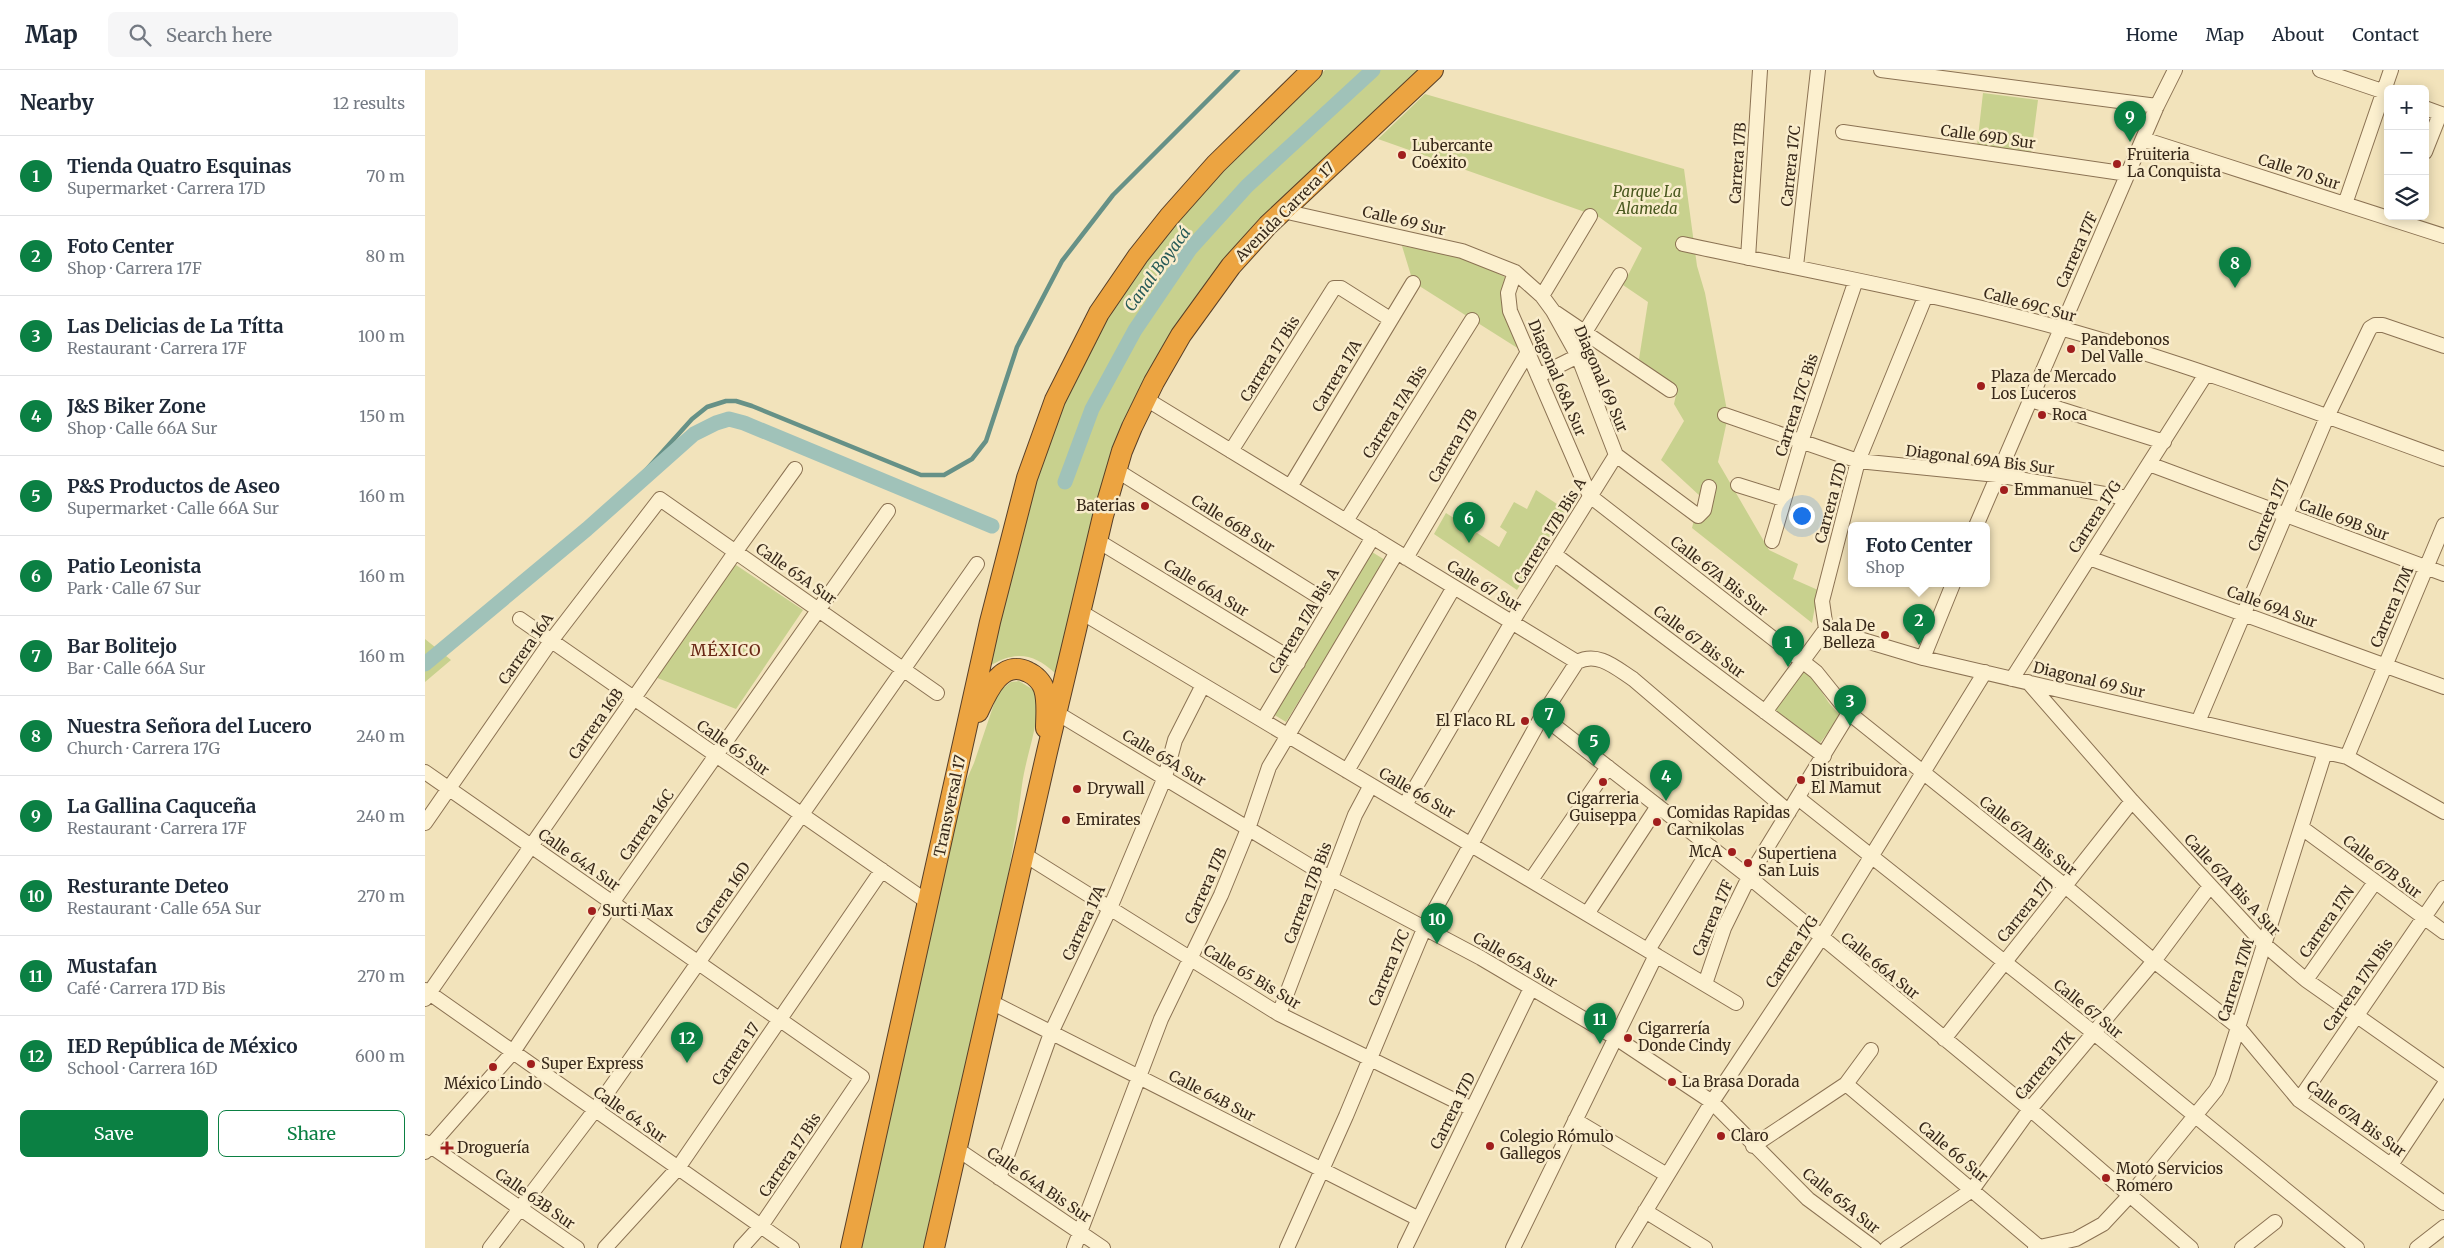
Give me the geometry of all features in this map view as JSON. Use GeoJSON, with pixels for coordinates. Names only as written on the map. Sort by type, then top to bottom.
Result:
{"type":"FeatureCollection","features":[{"type":"Feature","properties":{"kind":"highway","name":"Transversal 17"},"geometry":{"type":"LineString","coordinates":[[851,1248],[1017,513],[1038,444],[1068,370],[1117,284],[1169,217],[1216,164],[1312,70]]}},
{"type":"Feature","properties":{"kind":"highway","name":"Avenida Carrera 17"},"geometry":{"type":"LineString","coordinates":[[1146,399],[1181,335],[1213,289],[1250,244],[1433,70]]}},
{"type":"Feature","properties":{"kind":"highway"},"geometry":{"type":"LineString","coordinates":[[934,1248],[1097,541],[1116,470],[1146,399]]}},
{"type":"Feature","properties":{"kind":"highway"},"geometry":{"type":"LineString","coordinates":[[963,748],[993,682],[1005,672],[1013,669],[1028,672],[1044,688],[1047,752]]}},
{"type":"Feature","properties":{"kind":"street","name":"Carrera 17B"},"geometry":{"type":"LineString","coordinates":[[1748,258],[1760,70]]}},
{"type":"Feature","properties":{"kind":"street","name":"Carrera 17C"},"geometry":{"type":"LineString","coordinates":[[1796,266],[1818,70]]}},
{"type":"Feature","properties":{"kind":"street"},"geometry":{"type":"LineString","coordinates":[[1881,70],[2157,106]]}},
{"type":"Feature","properties":{"kind":"street","name":"Carrera 17F"},"geometry":{"type":"LineString","coordinates":[[1978,522],[2143,138],[2175,70]]}},
{"type":"Feature","properties":{"kind":"street"},"geometry":{"type":"LineString","coordinates":[[2320,70],[2384,91]]}},
{"type":"Feature","properties":{"kind":"street"},"geometry":{"type":"LineString","coordinates":[[2388,85],[2391,70]]}},
{"type":"Feature","properties":{"kind":"street"},"geometry":{"type":"LineString","coordinates":[[2345,204],[2384,97]]}},
{"type":"Feature","properties":{"kind":"street"},"geometry":{"type":"LineString","coordinates":[[2429,110],[2442,115],[2429,143]]}},
{"type":"Feature","properties":{"kind":"street","name":"Calle 69D Sur"},"geometry":{"type":"LineString","coordinates":[[1843,132],[2128,174]]}},
{"type":"Feature","properties":{"kind":"street","name":"Calle 70 Sur"},"geometry":{"type":"LineString","coordinates":[[2143,138],[2345,204],[2384,215]]}},
{"type":"Feature","properties":{"kind":"street","name":"Calle 69 Sur"},"geometry":{"type":"LineString","coordinates":[[1283,211],[1462,251],[1515,272]]}},
{"type":"Feature","properties":{"kind":"street"},"geometry":{"type":"LineString","coordinates":[[1542,296],[1590,216]]}},
{"type":"Feature","properties":{"kind":"street","name":"Calle 70 Sur"},"geometry":{"type":"LineString","coordinates":[[2402,220],[2444,236]]}},
{"type":"Feature","properties":{"kind":"street","name":"Calle 69C Sur"},"geometry":{"type":"LineString","coordinates":[[1683,244],[1796,266],[2061,328],[2206,374],[2444,459]]}},
{"type":"Feature","properties":{"kind":"street","name":"Diagonal 69 Sur"},"geometry":{"type":"LineString","coordinates":[[1515,272],[1542,296],[1553,311],[1578,356],[1616,455]]}},
{"type":"Feature","properties":{"kind":"street","name":"Diagonal 68A Sur"},"geometry":{"type":"LineString","coordinates":[[1515,272],[1507,302],[1590,496]]}},
{"type":"Feature","properties":{"kind":"street"},"geometry":{"type":"LineString","coordinates":[[1585,332],[1620,275]]}},
{"type":"Feature","properties":{"kind":"street","name":"Carrera 17C Bis"},"geometry":{"type":"LineString","coordinates":[[1772,541],[1801,442],[1856,280]]}},
{"type":"Feature","properties":{"kind":"street","name":"Carrera 17A"},"geometry":{"type":"LineString","coordinates":[[1291,487],[1390,318],[1413,283]]}},
{"type":"Feature","properties":{"kind":"street","name":"Carrera 17 Bis"},"geometry":{"type":"LineString","coordinates":[[1231,451],[1337,287],[1390,318]]}},
{"type":"Feature","properties":{"kind":"street","name":"Carrera 17D"},"geometry":{"type":"LineString","coordinates":[[1826,629],[1822,601],[1859,461],[1926,295]]}},
{"type":"Feature","properties":{"kind":"street"},"geometry":{"type":"LineString","coordinates":[[1553,311],[1670,390]]}},
{"type":"Feature","properties":{"kind":"street","name":"Carrera 17A Bis"},"geometry":{"type":"LineString","coordinates":[[1346,521],[1472,320]]}},
{"type":"Feature","properties":{"kind":"street","name":"Carrera 17J"},"geometry":{"type":"LineString","coordinates":[[2198,722],[2327,417],[2370,328],[2375,325],[2383,325],[2444,346]]}},
{"type":"Feature","properties":{"kind":"street","name":"Carrera 17B"},"geometry":{"type":"LineString","coordinates":[[1074,1248],[1161,1019],[1221,895],[1248,829],[1269,767],[1286,734],[1402,555],[1528,352]]}},
{"type":"Feature","properties":{"kind":"street"},"geometry":{"type":"LineString","coordinates":[[1538,376],[1578,356]]}},
{"type":"Feature","properties":{"kind":"street","name":"Carrera 17G"},"geometry":{"type":"LineString","coordinates":[[2012,679],[2206,374]]}},
{"type":"Feature","properties":{"kind":"street","name":"Calle 67 Sur"},"geometry":{"type":"LineString","coordinates":[[1146,399],[1577,662]]}},
{"type":"Feature","properties":{"kind":"street"},"geometry":{"type":"LineString","coordinates":[[2031,400],[2164,442]]}},
{"type":"Feature","properties":{"kind":"street","name":"Diagonal 69A Bis Sur"},"geometry":{"type":"LineString","coordinates":[[1725,415],[1859,461],[1997,475],[2127,498]]}},
{"type":"Feature","properties":{"kind":"street"},"geometry":{"type":"LineString","coordinates":[[1616,455],[1698,516],[1704,510],[1709,487]]}},
{"type":"Feature","properties":{"kind":"street","name":"Carrera 17B Bis A"},"geometry":{"type":"LineString","coordinates":[[1405,805],[1512,622],[1616,455]]}},
{"type":"Feature","properties":{"kind":"street","name":"Calle 69B Sur"},"geometry":{"type":"LineString","coordinates":[[2149,464],[2444,574]]}},
{"type":"Feature","properties":{"kind":"street","name":"Carrera 16B"},"geometry":{"type":"LineString","coordinates":[[426,994],[795,469]]}},
{"type":"Feature","properties":{"kind":"street","name":"Calle 66B Sur"},"geometry":{"type":"LineString","coordinates":[[1116,470],[1332,605]]}},
{"type":"Feature","properties":{"kind":"street"},"geometry":{"type":"LineString","coordinates":[[1738,485],[1783,500]]}},
{"type":"Feature","properties":{"kind":"street","name":"Calle 67A Bis Sur"},"geometry":{"type":"LineString","coordinates":[[1590,496],[1802,660],[1816,672],[1849,713],[2238,1027],[2299,1100],[2444,1203]]}},
{"type":"Feature","properties":{"kind":"street","name":"Calle 65A Sur"},"geometry":{"type":"LineString","coordinates":[[659,499],[937,693]]}},
{"type":"Feature","properties":{"kind":"street","name":"Carrera 16A"},"geometry":{"type":"LineString","coordinates":[[425,823],[551,641],[659,499]]}},
{"type":"Feature","properties":{"kind":"street","name":"Carrera 16C"},"geometry":{"type":"LineString","coordinates":[[427,1147],[513,1052],[612,903],[888,511]]}},
{"type":"Feature","properties":{"kind":"street","name":"Carrera 17M"},"geometry":{"type":"LineString","coordinates":[[2347,757],[2444,526]]}},
{"type":"Feature","properties":{"kind":"street","name":"Carrera 17A Bis A"},"geometry":{"type":"LineString","coordinates":[[1263,720],[1373,538]]}},
{"type":"Feature","properties":{"kind":"street","name":"Calle 66A Sur"},"geometry":{"type":"LineString","coordinates":[[1097,541],[1298,663]]}},
{"type":"Feature","properties":{"kind":"street","name":"Calle 67 Bis Sur"},"geometry":{"type":"LineString","coordinates":[[1554,554],[1824,756]]}},
{"type":"Feature","properties":{"kind":"street","name":"Calle 69A Sur"},"geometry":{"type":"LineString","coordinates":[[2089,558],[2444,687]]}},
{"type":"Feature","properties":{"kind":"street","name":"Carrera 16D"},"geometry":{"type":"LineString","coordinates":[[491,1248],[595,1110],[977,564]]}},
{"type":"Feature","properties":{"kind":"street"},"geometry":{"type":"LineString","coordinates":[[1347,771],[1454,587]]}},
{"type":"Feature","properties":{"kind":"street"},"geometry":{"type":"LineString","coordinates":[[1923,658],[1952,587]]}},
{"type":"Feature","properties":{"kind":"street","name":"Calle 66 Sur"},"geometry":{"type":"LineString","coordinates":[[1081,612],[1736,1002]]}},
{"type":"Feature","properties":{"kind":"street","name":"Calle 65 Sur"},"geometry":{"type":"LineString","coordinates":[[520,619],[929,903]]}},
{"type":"Feature","properties":{"kind":"street"},"geometry":{"type":"LineString","coordinates":[[1765,712],[1826,629]]}},
{"type":"Feature","properties":{"kind":"street","name":"Diagonal 69 Sur"},"geometry":{"type":"LineString","coordinates":[[1826,629],[1923,658],[2347,757]]}},
{"type":"Feature","properties":{"kind":"street"},"geometry":{"type":"LineString","coordinates":[[1577,662],[1594,657],[1609,663],[1633,679],[1789,812]]}},
{"type":"Feature","properties":{"kind":"street","name":"Carrera 17C"},"geometry":{"type":"LineString","coordinates":[[1287,1248],[1346,1116],[1368,1059],[1424,928],[1542,716],[1577,662]]}},
{"type":"Feature","properties":{"kind":"street","name":"Carrera 17G"},"geometry":{"type":"LineString","coordinates":[[1623,1248],[1712,1102],[1821,938],[1985,672]]}},
{"type":"Feature","properties":{"kind":"street","name":"Calle 67A Bis A Sur"},"geometry":{"type":"LineString","coordinates":[[2028,682],[2132,801],[2265,945],[2306,980],[2444,1077]]}},
{"type":"Feature","properties":{"kind":"street","name":"Carrera 17A"},"geometry":{"type":"LineString","coordinates":[[999,1178],[1051,1033],[1110,908],[1165,777],[1175,740],[1203,685]]}},
{"type":"Feature","properties":{"kind":"street","name":"Calle 65A Sur"},"geometry":{"type":"LineString","coordinates":[[1057,713],[1330,878],[1481,958],[1616,1038],[1712,1102],[1753,1146],[1808,1199],[1874,1248]]}},
{"type":"Feature","properties":{"kind":"street","name":"Carrera 17F"},"geometry":{"type":"LineString","coordinates":[[1705,984],[1724,928],[1749,877],[1849,713]]}},
{"type":"Feature","properties":{"kind":"street","name":"Calle 66A Sur"},"geometry":{"type":"LineString","coordinates":[[1542,716],[1749,877],[2030,1108],[2191,1248]]}},
{"type":"Feature","properties":{"kind":"street","name":"Carrera 17M"},"geometry":{"type":"LineString","coordinates":[[2037,1247],[2085,1236],[2103,1224],[2131,1194],[2194,1117],[2222,1078],[2325,752]]}},
{"type":"Feature","properties":{"kind":"street"},"geometry":{"type":"LineString","coordinates":[[2347,757],[2444,812]]}},
{"type":"Feature","properties":{"kind":"street"},"geometry":{"type":"LineString","coordinates":[[1531,880],[1608,767]]}},
{"type":"Feature","properties":{"kind":"street","name":"Calle 64A Sur"},"geometry":{"type":"LineString","coordinates":[[425,772],[862,1077]]}},
{"type":"Feature","properties":{"kind":"street","name":"Carrera 17B Bis"},"geometry":{"type":"LineString","coordinates":[[1279,1014],[1355,814],[1371,785]]}},
{"type":"Feature","properties":{"kind":"street","name":"Calle 67 Sur"},"geometry":{"type":"LineString","coordinates":[[1798,798],[2094,1033],[2194,1117],[2357,1248]]}},
{"type":"Feature","properties":{"kind":"street","name":"Carrera 17J"},"geometry":{"type":"LineString","coordinates":[[1944,1039],[2132,801]]}},
{"type":"Feature","properties":{"kind":"street"},"geometry":{"type":"LineString","coordinates":[[1587,914],[1658,806]]}},
{"type":"Feature","properties":{"kind":"street","name":"Calle 67B Sur"},"geometry":{"type":"LineString","coordinates":[[2302,828],[2444,932]]}},
{"type":"Feature","properties":{"kind":"street"},"geometry":{"type":"LineString","coordinates":[[1513,1248],[1616,1038],[1652,953],[1711,847]]}},
{"type":"Feature","properties":{"kind":"street","name":"Calle 65 Bis Sur"},"geometry":{"type":"LineString","coordinates":[[1025,855],[1279,1014],[1472,1109]]}},
{"type":"Feature","properties":{"kind":"street","name":"Carrera 17"},"geometry":{"type":"LineString","coordinates":[[605,1248],[678,1168],[882,870]]}},
{"type":"Feature","properties":{"kind":"street","name":"Carrera 17N"},"geometry":{"type":"LineString","coordinates":[[2306,980],[2375,882]]}},
{"type":"Feature","properties":{"kind":"street","name":"Carrera 17K"},"geometry":{"type":"LineString","coordinates":[[1887,1248],[1972,1190],[2030,1108],[2154,961],[2210,886]]}},
{"type":"Feature","properties":{"kind":"street","name":"Carrera 17N Bis"},"geometry":{"type":"LineString","coordinates":[[2299,1100],[2444,888]]}},
{"type":"Feature","properties":{"kind":"street","name":"Carrera 17D"},"geometry":{"type":"LineString","coordinates":[[1405,1248],[1531,988]]}},
{"type":"Feature","properties":{"kind":"street","name":"Calle 64 Sur"},"geometry":{"type":"LineString","coordinates":[[426,994],[513,1052],[792,1248]]}},
{"type":"Feature","properties":{"kind":"street","name":"Calle 64B Sur"},"geometry":{"type":"LineString","coordinates":[[991,1002],[1419,1219]]}},
{"type":"Feature","properties":{"kind":"street"},"geometry":{"type":"LineString","coordinates":[[1753,1146],[1846,1084],[1871,1050]]}},
{"type":"Feature","properties":{"kind":"street","name":"Carrera 17 Bis"},"geometry":{"type":"LineString","coordinates":[[741,1248],[761,1226],[862,1077]]}},
{"type":"Feature","properties":{"kind":"street","name":"Calle 66 Sur"},"geometry":{"type":"LineString","coordinates":[[1846,1084],[2037,1247]]}},
{"type":"Feature","properties":{"kind":"street"},"geometry":{"type":"LineString","coordinates":[[2391,1165],[2444,1085]]}},
{"type":"Feature","properties":{"kind":"street"},"geometry":{"type":"LineString","coordinates":[[1575,1120],[1667,1176]]}},
{"type":"Feature","properties":{"kind":"street","name":"Calle 63B Sur"},"geometry":{"type":"LineString","coordinates":[[427,1147],[577,1248]]}},
{"type":"Feature","properties":{"kind":"street","name":"Calle 64A Bis Sur"},"geometry":{"type":"LineString","coordinates":[[957,1149],[1103,1248]]}},
{"type":"Feature","properties":{"kind":"street"},"geometry":{"type":"LineString","coordinates":[[1645,1211],[1705,1248]]}},
{"type":"Feature","properties":{"kind":"street"},"geometry":{"type":"LineString","coordinates":[[2242,1248],[2275,1222]]}},
{"type":"Feature","properties":{"kind":"street"},"geometry":{"type":"LineString","coordinates":[[2417,1248],[2444,1227]]}},
{"type":"Feature","properties":{"kind":"green space"},"geometry":{"type":"Polygon","coordinates":[[[1325,70],[1418,70],[1257,221],[1211,276],[1167,340],[1128,412],[1101,490],[1055,673],[1038,661],[1023,656],[1006,658],[988,667],[1036,479],[1061,407],[1098,333],[1130,283],[1167,232],[1205,190],[1325,70]]]}},
{"type":"Feature","properties":{"kind":"green space"},"geometry":{"type":"Polygon","coordinates":[[[1983,93],[2038,100],[2031,154],[1977,146],[1983,93]]]}},
{"type":"Feature","properties":{"kind":"green space","name":"Parque La Alameda"},"geometry":{"type":"Polygon","coordinates":[[[1425,94],[1684,169],[1697,266],[1705,293],[1728,416],[1718,462],[1769,550],[1798,564],[1793,579],[1818,590],[1812,623],[1692,528],[1700,496],[1661,460],[1684,421],[1674,404],[1677,390],[1639,359],[1648,302],[1623,285],[1642,248],[1599,217],[1378,139],[1425,94]]]}},
{"type":"Feature","properties":{"kind":"green space"},"geometry":{"type":"Polygon","coordinates":[[[1402,246],[1458,255],[1505,277],[1504,285],[1519,349],[1413,282],[1402,246]]]}},
{"type":"Feature","properties":{"kind":"green space"},"geometry":{"type":"Polygon","coordinates":[[[1536,490],[1566,510],[1517,590],[1434,534],[1446,513],[1499,547],[1507,532],[1500,527],[1514,502],[1527,509],[1536,490]]]}},
{"type":"Feature","properties":{"kind":"green space"},"geometry":{"type":"Polygon","coordinates":[[[1372,552],[1385,560],[1286,722],[1273,714],[1372,552]]]}},
{"type":"Feature","properties":{"kind":"green space"},"geometry":{"type":"Polygon","coordinates":[[[733,563],[803,610],[736,709],[655,677],[733,563]]]}},
{"type":"Feature","properties":{"kind":"green space"},"geometry":{"type":"Polygon","coordinates":[[[425,639],[451,660],[425,682],[425,639]]]}},
{"type":"Feature","properties":{"kind":"green space"},"geometry":{"type":"Polygon","coordinates":[[[1803,669],[1841,715],[1820,743],[1774,709],[1803,669]]]}},
{"type":"Feature","properties":{"kind":"green space"},"geometry":{"type":"Polygon","coordinates":[[[1019,681],[1038,695],[1038,707],[1024,774],[1014,843],[992,960],[924,1248],[861,1248],[962,790],[974,763],[998,692],[1011,682],[1019,681]]]}},
{"type":"Feature","properties":{"kind":"waterway"},"geometry":{"type":"LineString","coordinates":[[620,499],[692,419],[707,407],[726,401],[736,401],[752,406],[921,475],[944,475],[972,459],[986,441],[1017,347],[1062,261],[1113,195],[1238,70]]}},
{"type":"Feature","properties":{"kind":"waterway","name":"Canal Boyacá"},"geometry":{"type":"LineString","coordinates":[[1065,482],[1092,409],[1135,330],[1190,249],[1247,186],[1373,70]]}},
{"type":"Feature","properties":{"kind":"waterway"},"geometry":{"type":"LineString","coordinates":[[425,664],[587,529],[694,434],[729,419],[744,423],[992,526]]}},
{"type":"Feature","properties":{"kind":"place","name":"La Gallina Caquceña"},"geometry":{"type":"Point","coordinates":[2130,142]}},
{"type":"Feature","properties":{"kind":"place","name":"Lubercante Coéxito"},"geometry":{"type":"Point","coordinates":[1402,155]}},
{"type":"Feature","properties":{"kind":"place","name":"Fruiteria La Conquista"},"geometry":{"type":"Point","coordinates":[2117,164]}},
{"type":"Feature","properties":{"kind":"place","name":"Nuestra Señora del Lucero"},"geometry":{"type":"Point","coordinates":[2235,288]}},
{"type":"Feature","properties":{"kind":"place","name":"Pandebonos Del Valle"},"geometry":{"type":"Point","coordinates":[2071,349]}},
{"type":"Feature","properties":{"kind":"place","name":"Plaza de Mercado Los Luceros"},"geometry":{"type":"Point","coordinates":[1981,386]}},
{"type":"Feature","properties":{"kind":"place","name":"Roca"},"geometry":{"type":"Point","coordinates":[2042,415]}},
{"type":"Feature","properties":{"kind":"place","name":"Emmanuel"},"geometry":{"type":"Point","coordinates":[2004,490]}},
{"type":"Feature","properties":{"kind":"place","name":"Baterias"},"geometry":{"type":"Point","coordinates":[1145,506]}},
{"type":"Feature","properties":{"kind":"place","name":"Patio Leonista"},"geometry":{"type":"Point","coordinates":[1469,543]}},
{"type":"Feature","properties":{"kind":"place","name":"Sala De Belleza"},"geometry":{"type":"Point","coordinates":[1885,635]}},
{"type":"Feature","properties":{"kind":"place","name":"Foto Center"},"geometry":{"type":"Point","coordinates":[1919,645]}},
{"type":"Feature","properties":{"kind":"place","name":"Tienda Quatro Esquinas"},"geometry":{"type":"Point","coordinates":[1788,667]}},
{"type":"Feature","properties":{"kind":"place","name":"El Flaco RL"},"geometry":{"type":"Point","coordinates":[1525,721]}},
{"type":"Feature","properties":{"kind":"place","name":"Las Delicias de La Títta"},"geometry":{"type":"Point","coordinates":[1850,726]}},
{"type":"Feature","properties":{"kind":"place","name":"Bar Bolitejo"},"geometry":{"type":"Point","coordinates":[1549,739]}},
{"type":"Feature","properties":{"kind":"place","name":"P&S Productos de Aseo"},"geometry":{"type":"Point","coordinates":[1594,766]}},
{"type":"Feature","properties":{"kind":"place","name":"Distribuidora El Mamut"},"geometry":{"type":"Point","coordinates":[1801,780]}},
{"type":"Feature","properties":{"kind":"place","name":"Cigarreria Guiseppa"},"geometry":{"type":"Point","coordinates":[1603,782]}},
{"type":"Feature","properties":{"kind":"place","name":"Drywall"},"geometry":{"type":"Point","coordinates":[1077,789]}},
{"type":"Feature","properties":{"kind":"place","name":"J&S Biker Zone"},"geometry":{"type":"Point","coordinates":[1666,801]}},
{"type":"Feature","properties":{"kind":"place","name":"Emirates"},"geometry":{"type":"Point","coordinates":[1066,820]}},
{"type":"Feature","properties":{"kind":"place","name":"Comidas Rapidas Carnikolas"},"geometry":{"type":"Point","coordinates":[1657,822]}},
{"type":"Feature","properties":{"kind":"place","name":"McA"},"geometry":{"type":"Point","coordinates":[1732,852]}},
{"type":"Feature","properties":{"kind":"place","name":"Supertiena San Luis"},"geometry":{"type":"Point","coordinates":[1748,863]}},
{"type":"Feature","properties":{"kind":"place","name":"Surti Max"},"geometry":{"type":"Point","coordinates":[592,911]}},
{"type":"Feature","properties":{"kind":"place","name":"Resturante Deteo"},"geometry":{"type":"Point","coordinates":[1437,944]}},
{"type":"Feature","properties":{"kind":"place","name":"Cigarrería Donde Cindy"},"geometry":{"type":"Point","coordinates":[1628,1038]}},
{"type":"Feature","properties":{"kind":"place","name":"Mustafan"},"geometry":{"type":"Point","coordinates":[1600,1044]}},
{"type":"Feature","properties":{"kind":"place","name":"IED República de México"},"geometry":{"type":"Point","coordinates":[687,1063]}},
{"type":"Feature","properties":{"kind":"place","name":"Super Express"},"geometry":{"type":"Point","coordinates":[531,1064]}},
{"type":"Feature","properties":{"kind":"place","name":"México Lindo"},"geometry":{"type":"Point","coordinates":[493,1067]}},
{"type":"Feature","properties":{"kind":"place","name":"La Brasa Dorada"},"geometry":{"type":"Point","coordinates":[1672,1082]}},
{"type":"Feature","properties":{"kind":"place","name":"Claro"},"geometry":{"type":"Point","coordinates":[1721,1136]}},
{"type":"Feature","properties":{"kind":"place","name":"Colegio Rómulo Gallegos"},"geometry":{"type":"Point","coordinates":[1490,1146]}},
{"type":"Feature","properties":{"kind":"place","name":"Droguería"},"geometry":{"type":"Point","coordinates":[447,1148]}},
{"type":"Feature","properties":{"kind":"place","name":"Moto Servicios Romero"},"geometry":{"type":"Point","coordinates":[2106,1178]}},
{"type":"Feature","properties":{"kind":"district","name":"MÉXICO"},"geometry":{"type":"Point","coordinates":[726,650]}}]}
